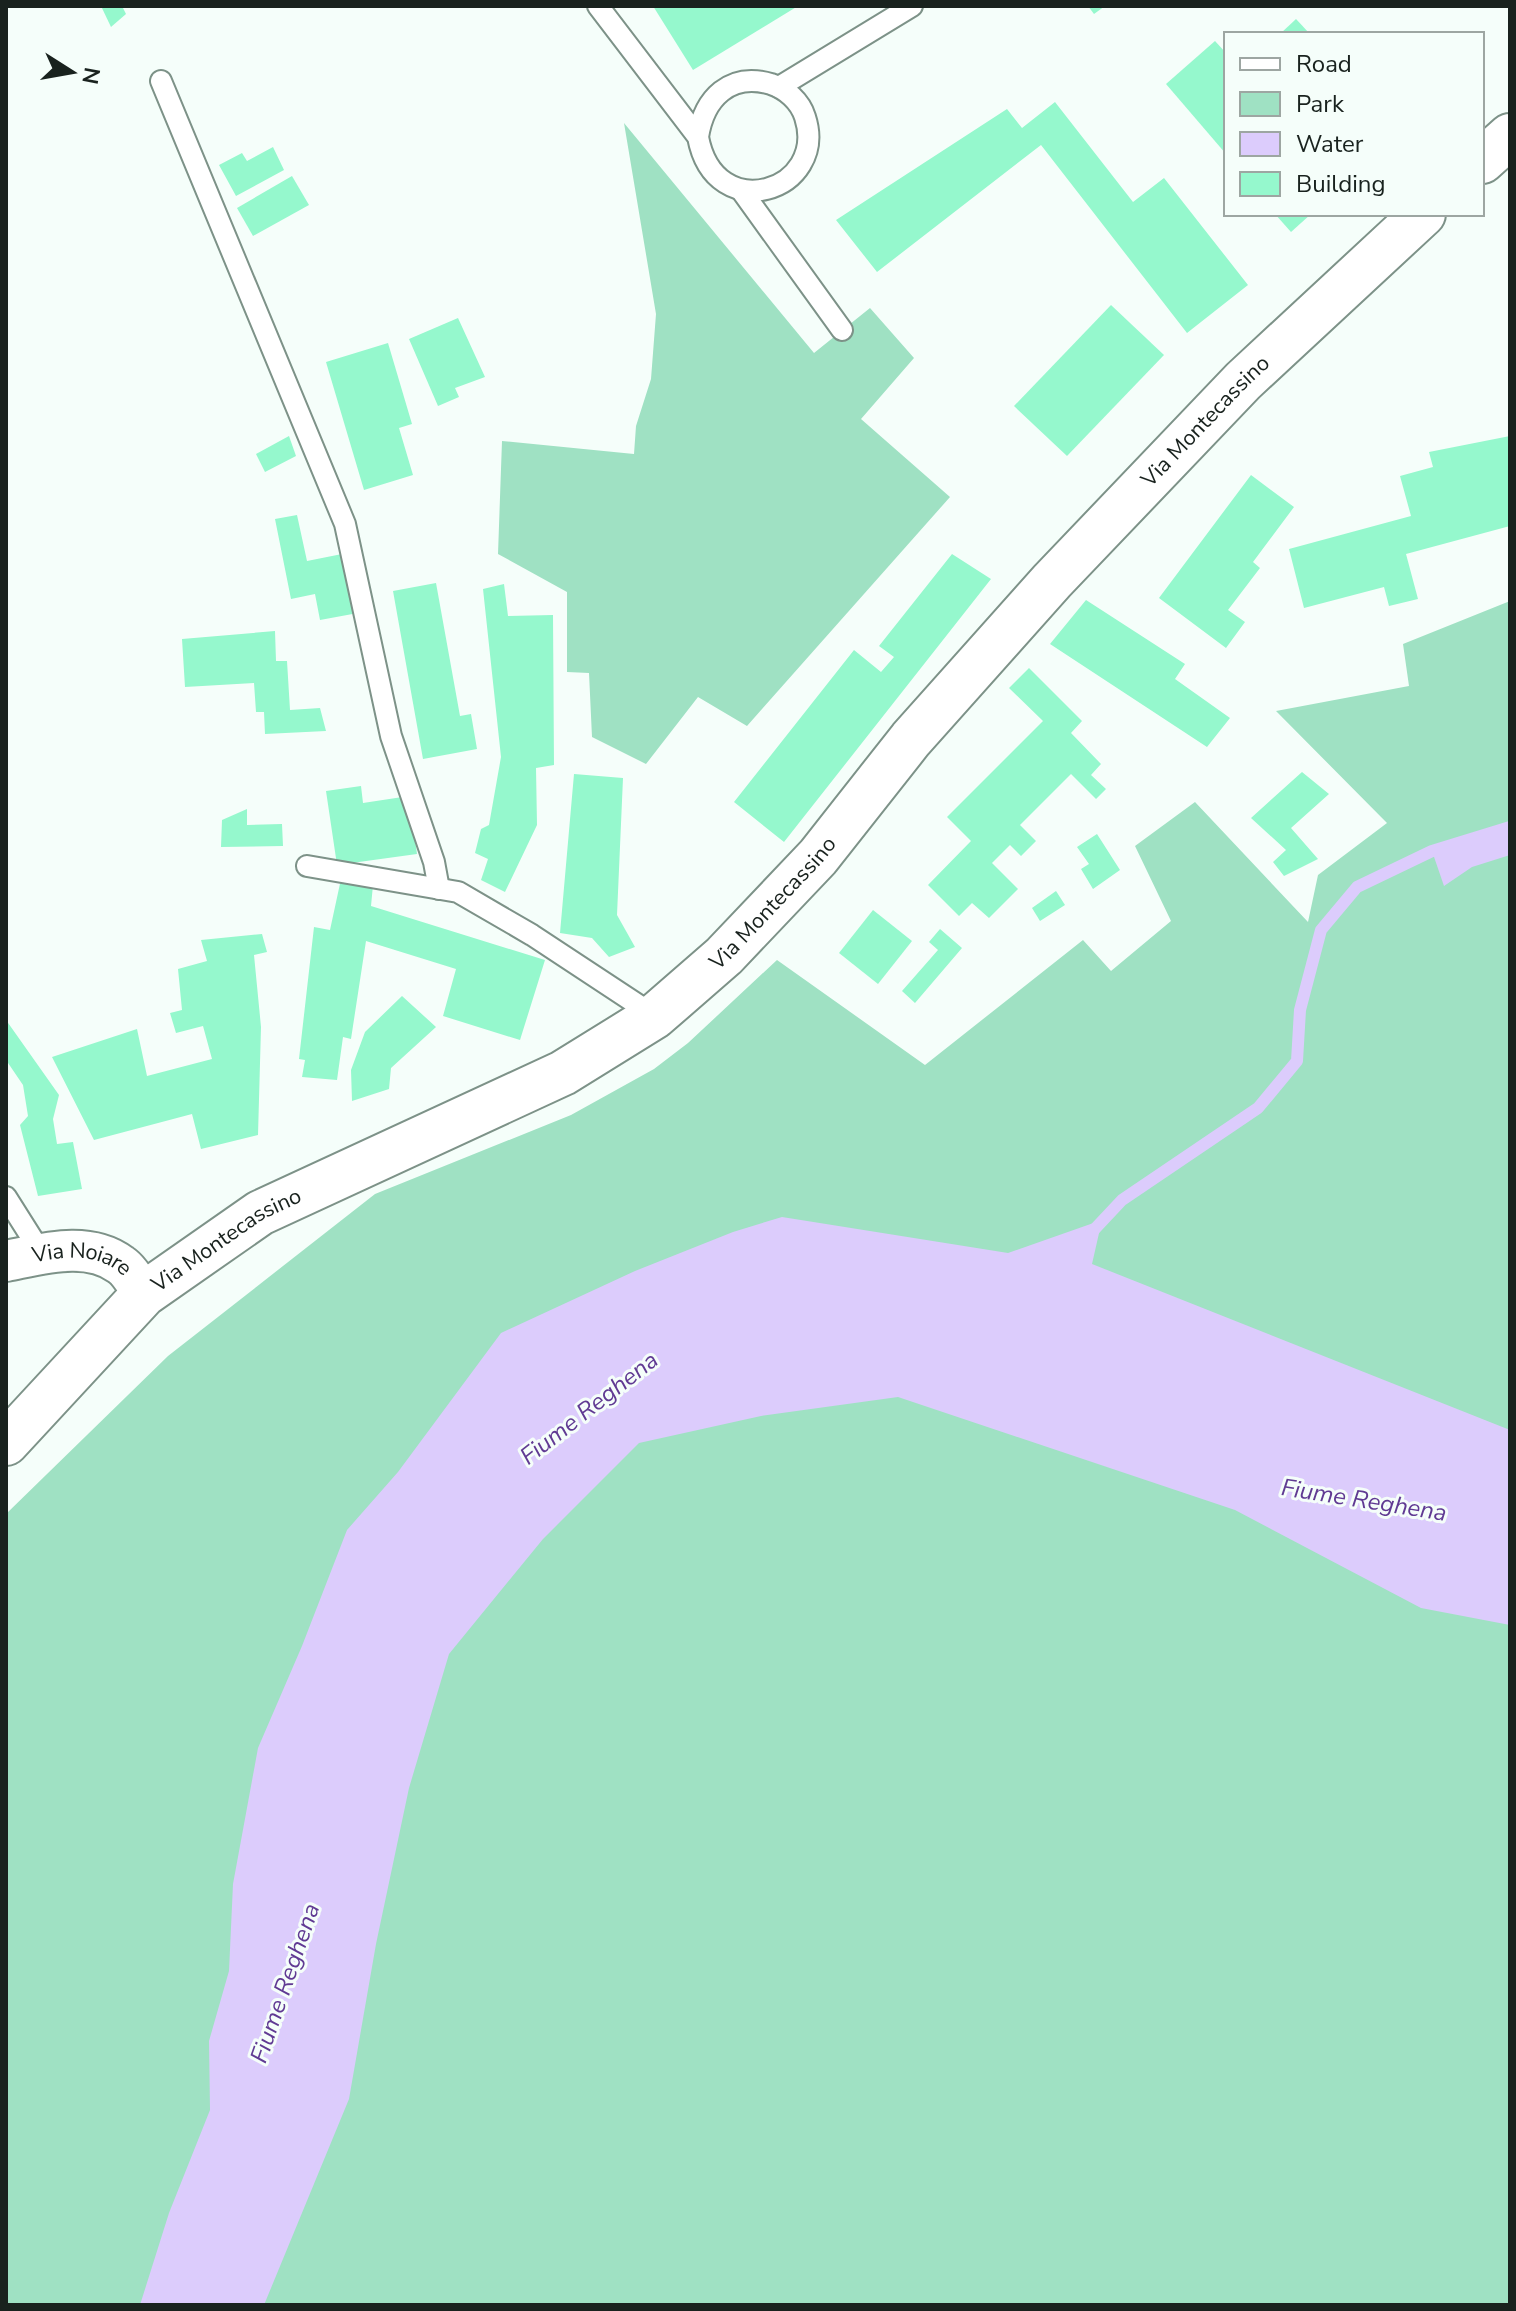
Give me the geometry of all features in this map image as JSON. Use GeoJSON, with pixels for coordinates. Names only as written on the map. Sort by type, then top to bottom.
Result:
{"type":"FeatureCollection","features":[{"type":"Feature","properties":{"kind":"street"},"geometry":{"type":"LineString","coordinates":[[1484,159],[1510,136]]}},
{"type":"Feature","properties":{"kind":"street","name":"Via Montecassino"},"geometry":{"type":"LineString","coordinates":[[6,1443],[144,1294],[260,1213],[372,1158],[563,1073],[655,1016],[724,956],[818,857],[941,705],[1052,581],[1222,403],[1421,216]]}},
{"type":"Feature","properties":{"kind":"street","name":"Via Noiare"},"geometry":{"type":"LineString","coordinates":[[24,1257],[59,1251],[91,1252],[121,1265],[144,1294]]}},
{"type":"Feature","properties":{"kind":"lane"},"geometry":{"type":"LineString","coordinates":[[598,6],[698,137]]}},
{"type":"Feature","properties":{"kind":"lane"},"geometry":{"type":"LineString","coordinates":[[779,87],[912,6]]}},
{"type":"Feature","properties":{"kind":"lane"},"geometry":{"type":"LineString","coordinates":[[161,81],[345,524],[391,736],[434,862],[439,889]]}},
{"type":"Feature","properties":{"kind":"lane"},"geometry":{"type":"LineString","coordinates":[[742,81],[761,81],[779,87],[795,99],[804,113],[808,147],[801,164],[783,182],[758,191],[741,190],[725,183],[711,172],[702,156],[698,137],[701,118],[710,101],[725,88],[742,81]]}},
{"type":"Feature","properties":{"kind":"lane"},"geometry":{"type":"LineString","coordinates":[[741,190],[842,330]]}},
{"type":"Feature","properties":{"kind":"lane"},"geometry":{"type":"LineString","coordinates":[[307,866],[458,892],[532,935],[655,1016]]}},
{"type":"Feature","properties":{"kind":"lane"},"geometry":{"type":"LineString","coordinates":[[6,1197],[24,1257]]}},
{"type":"Feature","properties":{"kind":"green space"},"geometry":{"type":"Polygon","coordinates":[[[624,123],[814,353],[870,308],[914,358],[861,419],[950,497],[747,726],[698,697],[646,764],[592,737],[589,673],[567,672],[567,592],[498,554],[502,441],[634,454],[636,426],[651,379],[656,314],[624,123]]]}},
{"type":"Feature","properties":{"kind":"green space"},"geometry":{"type":"Polygon","coordinates":[[[1510,601],[1510,2305],[6,2305],[6,1514],[168,1356],[375,1194],[571,1115],[654,1069],[688,1043],[777,960],[925,1065],[1083,940],[1111,971],[1171,921],[1135,846],[1195,802],[1308,922],[1318,875],[1387,823],[1276,711],[1409,686],[1403,644],[1510,601]]]}},
{"type":"Feature","properties":{"kind":"water"},"geometry":{"type":"Polygon","coordinates":[[[1510,827],[1510,855],[1472,867],[1444,886],[1432,851],[1510,827]]]}},
{"type":"Feature","properties":{"kind":"water","name":"Fiume Reghena"},"geometry":{"type":"Polygon","coordinates":[[[782,1217],[1008,1253],[1102,1220],[1092,1264],[1510,1430],[1510,1625],[1421,1608],[1235,1510],[898,1397],[761,1416],[639,1443],[543,1539],[449,1654],[409,1788],[376,1944],[349,2099],[264,2305],[140,2305],[169,2213],[210,2110],[209,2041],[229,1971],[233,1884],[258,1748],[347,1530],[398,1472],[501,1333],[635,1271],[733,1232],[782,1217]]]}},
{"type":"Feature","properties":{"kind":"building"},"geometry":{"type":"Polygon","coordinates":[[[101,6],[122,6],[126,14],[111,27],[101,6]]]}},
{"type":"Feature","properties":{"kind":"building"},"geometry":{"type":"Polygon","coordinates":[[[653,6],[798,6],[693,70],[653,6]]]}},
{"type":"Feature","properties":{"kind":"building"},"geometry":{"type":"Polygon","coordinates":[[[1088,6],[1105,6],[1094,14],[1088,6]]]}},
{"type":"Feature","properties":{"kind":"building"},"geometry":{"type":"Polygon","coordinates":[[[1296,19],[1308,32],[1282,32],[1296,19]]]}},
{"type":"Feature","properties":{"kind":"building"},"geometry":{"type":"Polygon","coordinates":[[[1215,41],[1224,51],[1224,152],[1166,84],[1215,41]]]}},
{"type":"Feature","properties":{"kind":"building"},"geometry":{"type":"Polygon","coordinates":[[[1055,102],[1133,202],[1164,178],[1248,285],[1187,333],[1041,145],[877,272],[836,220],[1007,109],[1022,128],[1055,102]]]}},
{"type":"Feature","properties":{"kind":"building"},"geometry":{"type":"Polygon","coordinates":[[[273,147],[284,170],[236,196],[219,165],[242,153],[247,161],[273,147]]]}},
{"type":"Feature","properties":{"kind":"building"},"geometry":{"type":"Polygon","coordinates":[[[292,176],[309,205],[253,236],[237,208],[292,176]]]}},
{"type":"Feature","properties":{"kind":"building"},"geometry":{"type":"Polygon","coordinates":[[[1277,216],[1309,216],[1291,232],[1277,216]]]}},
{"type":"Feature","properties":{"kind":"building"},"geometry":{"type":"Polygon","coordinates":[[[1111,305],[1164,355],[1067,456],[1014,406],[1111,305]]]}},
{"type":"Feature","properties":{"kind":"building"},"geometry":{"type":"Polygon","coordinates":[[[458,318],[485,377],[455,388],[459,397],[438,406],[409,339],[458,318]]]}},
{"type":"Feature","properties":{"kind":"building"},"geometry":{"type":"Polygon","coordinates":[[[388,343],[412,424],[399,428],[413,475],[364,490],[326,362],[388,343]]]}},
{"type":"Feature","properties":{"kind":"building"},"geometry":{"type":"Polygon","coordinates":[[[289,436],[296,456],[265,472],[256,454],[289,436]]]}},
{"type":"Feature","properties":{"kind":"building"},"geometry":{"type":"Polygon","coordinates":[[[1510,436],[1510,526],[1406,554],[1418,599],[1389,606],[1384,587],[1304,608],[1289,549],[1411,516],[1400,476],[1433,467],[1429,452],[1510,436]]]}},
{"type":"Feature","properties":{"kind":"building"},"geometry":{"type":"Polygon","coordinates":[[[1251,475],[1294,507],[1253,562],[1260,568],[1228,610],[1245,622],[1226,648],[1159,598],[1251,475]]]}},
{"type":"Feature","properties":{"kind":"building"},"geometry":{"type":"Polygon","coordinates":[[[297,515],[307,561],[347,553],[358,613],[320,620],[315,594],[291,599],[275,519],[297,515]]]}},
{"type":"Feature","properties":{"kind":"building"},"geometry":{"type":"Polygon","coordinates":[[[952,554],[991,579],[784,842],[734,802],[854,650],[881,672],[894,657],[879,646],[952,554]]]}},
{"type":"Feature","properties":{"kind":"building"},"geometry":{"type":"Polygon","coordinates":[[[436,583],[460,716],[471,714],[477,749],[423,759],[393,591],[436,583]]]}},
{"type":"Feature","properties":{"kind":"building"},"geometry":{"type":"Polygon","coordinates":[[[504,584],[508,616],[553,615],[554,765],[536,768],[537,825],[505,892],[481,880],[488,859],[475,853],[481,829],[489,825],[501,757],[483,589],[504,584]]]}},
{"type":"Feature","properties":{"kind":"building"},"geometry":{"type":"Polygon","coordinates":[[[1086,600],[1185,664],[1175,679],[1230,718],[1207,747],[1050,644],[1086,600]]]}},
{"type":"Feature","properties":{"kind":"building"},"geometry":{"type":"Polygon","coordinates":[[[275,631],[276,661],[287,661],[290,710],[320,708],[326,731],[265,734],[264,712],[256,712],[254,683],[185,687],[182,639],[275,631]]]}},
{"type":"Feature","properties":{"kind":"building"},"geometry":{"type":"Polygon","coordinates":[[[1029,668],[1082,721],[1071,733],[1101,764],[1091,775],[1106,789],[1096,799],[1071,774],[1020,825],[1036,841],[1021,856],[1010,845],[992,863],[1018,889],[989,918],[972,903],[959,916],[928,885],[971,841],[947,817],[1043,721],[1009,688],[1029,668]]]}},
{"type":"Feature","properties":{"kind":"building"},"geometry":{"type":"Polygon","coordinates":[[[1302,772],[1329,794],[1291,828],[1318,859],[1284,876],[1273,862],[1286,850],[1251,818],[1302,772]]]}},
{"type":"Feature","properties":{"kind":"building"},"geometry":{"type":"Polygon","coordinates":[[[574,774],[623,778],[617,915],[635,947],[609,957],[592,938],[560,933],[574,774]]]}},
{"type":"Feature","properties":{"kind":"building"},"geometry":{"type":"Polygon","coordinates":[[[361,786],[363,803],[409,796],[417,854],[337,865],[326,791],[361,786]]]}},
{"type":"Feature","properties":{"kind":"building"},"geometry":{"type":"Polygon","coordinates":[[[247,809],[247,825],[282,824],[283,846],[221,847],[222,820],[247,809]]]}},
{"type":"Feature","properties":{"kind":"building"},"geometry":{"type":"Polygon","coordinates":[[[1097,834],[1120,870],[1093,889],[1081,869],[1089,864],[1077,847],[1097,834]]]}},
{"type":"Feature","properties":{"kind":"building"},"geometry":{"type":"Polygon","coordinates":[[[341,879],[373,885],[371,906],[545,960],[520,1040],[443,1016],[456,969],[366,941],[351,1039],[343,1037],[337,1080],[302,1077],[305,1060],[299,1059],[314,927],[330,930],[341,879]]]}},
{"type":"Feature","properties":{"kind":"building"},"geometry":{"type":"Polygon","coordinates":[[[1056,891],[1065,905],[1040,921],[1032,908],[1056,891]]]}},
{"type":"Feature","properties":{"kind":"building"},"geometry":{"type":"Polygon","coordinates":[[[873,910],[912,941],[878,984],[839,953],[873,910]]]}},
{"type":"Feature","properties":{"kind":"building"},"geometry":{"type":"Polygon","coordinates":[[[940,929],[962,948],[915,1003],[902,991],[938,950],[929,942],[940,929]]]}},
{"type":"Feature","properties":{"kind":"building"},"geometry":{"type":"Polygon","coordinates":[[[262,934],[267,952],[254,955],[261,1027],[258,1135],[201,1149],[192,1114],[94,1140],[52,1057],[137,1029],[147,1076],[212,1059],[203,1026],[176,1033],[170,1013],[182,1010],[178,969],[207,961],[201,940],[262,934]]]}},
{"type":"Feature","properties":{"kind":"building"},"geometry":{"type":"Polygon","coordinates":[[[402,996],[436,1027],[391,1068],[389,1089],[352,1101],[351,1070],[365,1032],[402,996]]]}},
{"type":"Feature","properties":{"kind":"building"},"geometry":{"type":"Polygon","coordinates":[[[6,1020],[59,1095],[53,1119],[57,1144],[73,1142],[82,1189],[38,1196],[20,1125],[28,1116],[23,1085],[6,1060],[6,1020]]]}},
{"type":"Feature","properties":{"kind":"waterway"},"geometry":{"type":"LineString","coordinates":[[1091,1233],[1122,1200],[1258,1108],[1297,1061],[1300,1010],[1321,930],[1357,887],[1432,851],[1510,827]]}}]}
